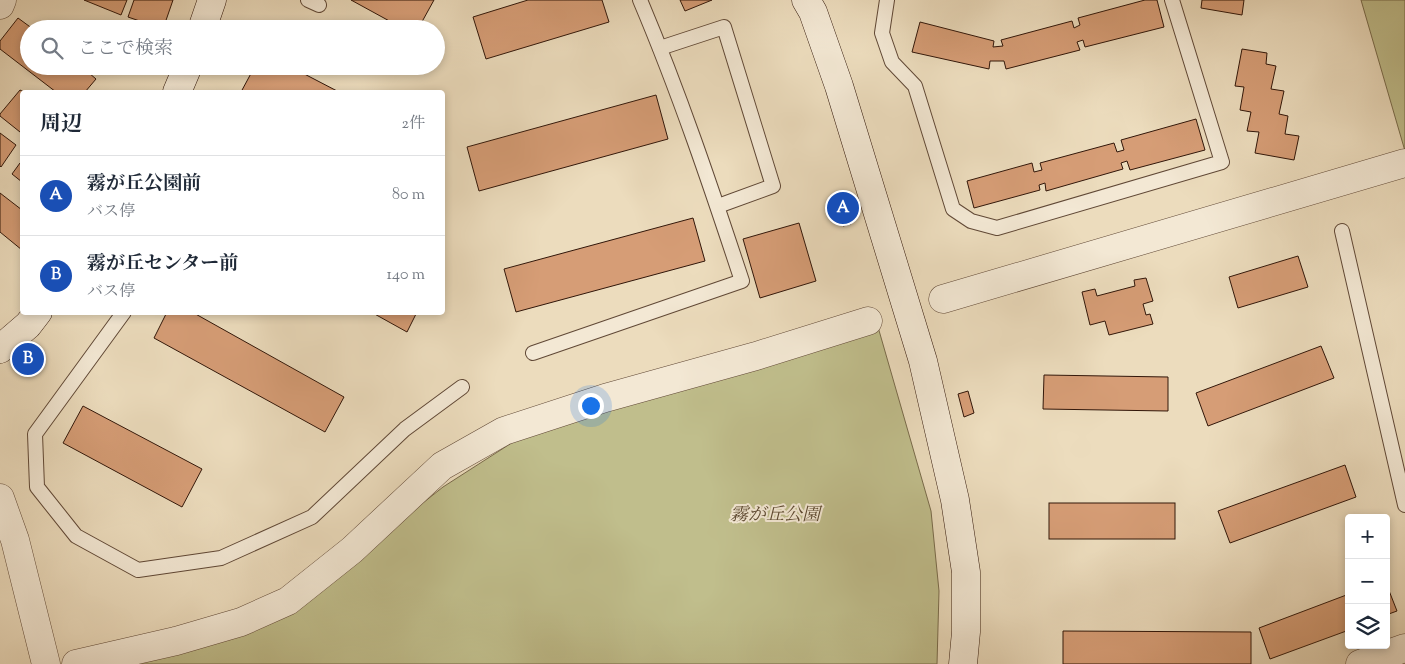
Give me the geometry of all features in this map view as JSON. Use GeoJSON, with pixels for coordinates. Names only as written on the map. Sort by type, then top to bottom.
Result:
{"type":"FeatureCollection","features":[{"type":"Feature","properties":{"kind":"street"},"geometry":{"type":"LineString","coordinates":[[0,5],[2,0]]}},
{"type":"Feature","properties":{"kind":"street"},"geometry":{"type":"LineString","coordinates":[[205,20],[212,0]]}},
{"type":"Feature","properties":{"kind":"street"},"geometry":{"type":"LineString","coordinates":[[806,0],[839,86],[923,361],[955,500],[966,572],[966,632],[963,664]]}},
{"type":"Feature","properties":{"kind":"street"},"geometry":{"type":"LineString","coordinates":[[178,90],[184,75]]}},
{"type":"Feature","properties":{"kind":"street"},"geometry":{"type":"LineString","coordinates":[[943,299],[1405,163]]}},
{"type":"Feature","properties":{"kind":"street"},"geometry":{"type":"LineString","coordinates":[[0,350],[28,325],[36,315]]}},
{"type":"Feature","properties":{"kind":"street"},"geometry":{"type":"LineString","coordinates":[[76,664],[176,642],[241,622],[288,600],[352,550],[442,466],[504,431],[605,398],[756,356],[868,321]]}},
{"type":"Feature","properties":{"kind":"street"},"geometry":{"type":"LineString","coordinates":[[0,498],[15,540],[46,664]]}},
{"type":"Feature","properties":{"kind":"street"},"geometry":{"type":"LineString","coordinates":[[1360,664],[1405,648]]}},
{"type":"Feature","properties":{"kind":"lane"},"geometry":{"type":"LineString","coordinates":[[533,353],[742,281],[718,206],[660,48],[640,0]]}},
{"type":"Feature","properties":{"kind":"lane"},"geometry":{"type":"LineString","coordinates":[[887,0],[882,33],[892,62],[914,86],[953,208],[971,221],[997,228],[1222,162],[1172,0]]}},
{"type":"Feature","properties":{"kind":"lane"},"geometry":{"type":"LineString","coordinates":[[660,48],[724,27],[772,186],[718,206]]}},
{"type":"Feature","properties":{"kind":"lane"},"geometry":{"type":"LineString","coordinates":[[1342,231],[1405,505]]}},
{"type":"Feature","properties":{"kind":"lane"},"geometry":{"type":"LineString","coordinates":[[122,315],[35,434],[37,487],[76,536],[138,570],[220,558],[312,518],[405,429],[462,387]]}},
{"type":"Feature","properties":{"kind":"green space"},"geometry":{"type":"Polygon","coordinates":[[[1361,0],[1405,0],[1405,151],[1361,0]]]}},
{"type":"Feature","properties":{"kind":"green space","name":"霧が丘公園"},"geometry":{"type":"Polygon","coordinates":[[[878,327],[931,511],[939,591],[937,664],[92,664],[176,644],[356,556],[443,487],[538,426],[878,327]]]}},
{"type":"Feature","properties":{"kind":"building"},"geometry":{"type":"Polygon","coordinates":[[[84,0],[127,0],[121,15],[84,0]]]}},
{"type":"Feature","properties":{"kind":"building"},"geometry":{"type":"Polygon","coordinates":[[[134,0],[173,0],[166,20],[137,20],[128,17],[134,0]]]}},
{"type":"Feature","properties":{"kind":"building"},"geometry":{"type":"Polygon","coordinates":[[[351,0],[434,0],[423,20],[388,20],[351,0]]]}},
{"type":"Feature","properties":{"kind":"building"},"geometry":{"type":"Polygon","coordinates":[[[528,0],[602,0],[609,22],[486,59],[473,17],[528,0]]]}},
{"type":"Feature","properties":{"kind":"building"},"geometry":{"type":"Polygon","coordinates":[[[680,0],[712,0],[685,11],[680,0]]]}},
{"type":"Feature","properties":{"kind":"building"},"geometry":{"type":"Polygon","coordinates":[[[1145,0],[1157,0],[1164,27],[1085,47],[1083,40],[1077,42],[1080,50],[1006,69],[1004,61],[990,61],[989,69],[912,52],[920,22],[994,41],[993,47],[1003,46],[1001,40],[1072,21],[1074,28],[1080,25],[1078,18],[1145,0]]]}},
{"type":"Feature","properties":{"kind":"building"},"geometry":{"type":"Polygon","coordinates":[[[1202,0],[1244,0],[1242,15],[1201,8],[1202,0]]]}},
{"type":"Feature","properties":{"kind":"building"},"geometry":{"type":"Polygon","coordinates":[[[18,18],[21,20],[20,64],[0,49],[0,41],[18,18]]]}},
{"type":"Feature","properties":{"kind":"building"},"geometry":{"type":"Polygon","coordinates":[[[1242,49],[1267,53],[1266,64],[1276,66],[1271,89],[1284,91],[1279,114],[1288,116],[1285,134],[1299,136],[1294,160],[1255,153],[1259,132],[1247,131],[1251,112],[1240,110],[1244,87],[1235,86],[1242,49]]]}},
{"type":"Feature","properties":{"kind":"building"},"geometry":{"type":"Polygon","coordinates":[[[34,75],[91,75],[96,79],[87,90],[53,90],[34,75]]]}},
{"type":"Feature","properties":{"kind":"building"},"geometry":{"type":"Polygon","coordinates":[[[250,75],[306,75],[335,90],[242,90],[250,75]]]}},
{"type":"Feature","properties":{"kind":"building"},"geometry":{"type":"Polygon","coordinates":[[[20,90],[20,132],[0,114],[20,90]]]}},
{"type":"Feature","properties":{"kind":"building"},"geometry":{"type":"Polygon","coordinates":[[[656,95],[668,139],[479,191],[467,147],[656,95]]]}},
{"type":"Feature","properties":{"kind":"building"},"geometry":{"type":"Polygon","coordinates":[[[1196,119],[1205,150],[1130,170],[1127,161],[1121,163],[1123,169],[1046,191],[1045,183],[1039,185],[1040,190],[974,208],[967,181],[1032,163],[1034,172],[1042,170],[1040,163],[1114,143],[1117,152],[1124,150],[1121,140],[1196,119]]]}},
{"type":"Feature","properties":{"kind":"building"},"geometry":{"type":"Polygon","coordinates":[[[0,133],[16,145],[1,167],[0,166],[0,133]]]}},
{"type":"Feature","properties":{"kind":"building"},"geometry":{"type":"Polygon","coordinates":[[[20,163],[20,180],[12,174],[20,163]]]}},
{"type":"Feature","properties":{"kind":"building"},"geometry":{"type":"Polygon","coordinates":[[[0,193],[20,208],[20,248],[0,232],[0,193]]]}},
{"type":"Feature","properties":{"kind":"building"},"geometry":{"type":"Polygon","coordinates":[[[845,202],[851,224],[843,226],[837,204],[845,202]]]}},
{"type":"Feature","properties":{"kind":"building"},"geometry":{"type":"Polygon","coordinates":[[[693,218],[705,261],[516,312],[504,269],[693,218]]]}},
{"type":"Feature","properties":{"kind":"building"},"geometry":{"type":"Polygon","coordinates":[[[799,223],[816,281],[760,298],[743,239],[799,223]]]}},
{"type":"Feature","properties":{"kind":"building"},"geometry":{"type":"Polygon","coordinates":[[[1298,256],[1308,287],[1238,308],[1229,277],[1298,256]]]}},
{"type":"Feature","properties":{"kind":"building"},"geometry":{"type":"Polygon","coordinates":[[[1146,278],[1153,301],[1143,304],[1146,315],[1150,314],[1153,324],[1109,335],[1105,321],[1090,325],[1082,292],[1095,289],[1097,296],[1135,286],[1134,280],[1146,278]]]}},
{"type":"Feature","properties":{"kind":"building"},"geometry":{"type":"Polygon","coordinates":[[[166,315],[197,315],[344,397],[325,432],[154,338],[166,315]]]}},
{"type":"Feature","properties":{"kind":"building"},"geometry":{"type":"Polygon","coordinates":[[[376,315],[416,315],[407,332],[376,315]]]}},
{"type":"Feature","properties":{"kind":"building"},"geometry":{"type":"Polygon","coordinates":[[[35,345],[43,352],[28,368],[20,360],[35,345]]]}},
{"type":"Feature","properties":{"kind":"building"},"geometry":{"type":"Polygon","coordinates":[[[1321,346],[1334,378],[1208,426],[1196,393],[1321,346]]]}},
{"type":"Feature","properties":{"kind":"building"},"geometry":{"type":"Polygon","coordinates":[[[1044,375],[1168,377],[1168,411],[1043,409],[1044,375]]]}},
{"type":"Feature","properties":{"kind":"building"},"geometry":{"type":"Polygon","coordinates":[[[968,391],[974,413],[964,417],[958,394],[968,391]]]}},
{"type":"Feature","properties":{"kind":"building"},"geometry":{"type":"Polygon","coordinates":[[[83,406],[202,469],[182,507],[63,443],[83,406]]]}},
{"type":"Feature","properties":{"kind":"building"},"geometry":{"type":"Polygon","coordinates":[[[1345,465],[1356,497],[1230,543],[1218,511],[1345,465]]]}},
{"type":"Feature","properties":{"kind":"building"},"geometry":{"type":"Polygon","coordinates":[[[1049,503],[1175,503],[1175,539],[1049,539],[1049,503]]]}},
{"type":"Feature","properties":{"kind":"building"},"geometry":{"type":"Polygon","coordinates":[[[1390,593],[1397,611],[1390,614],[1390,593]]]}},
{"type":"Feature","properties":{"kind":"building"},"geometry":{"type":"Polygon","coordinates":[[[1345,596],[1345,631],[1270,659],[1259,628],[1345,596]]]}},
{"type":"Feature","properties":{"kind":"building"},"geometry":{"type":"Polygon","coordinates":[[[1063,631],[1251,632],[1251,664],[1063,664],[1063,631]]]}},
{"type":"Feature","properties":{"kind":"place","name":"霧が丘公園前"},"geometry":{"type":"Point","coordinates":[843,208]}},
{"type":"Feature","properties":{"kind":"place","name":"霧が丘センター前"},"geometry":{"type":"Point","coordinates":[28,359]}}]}
